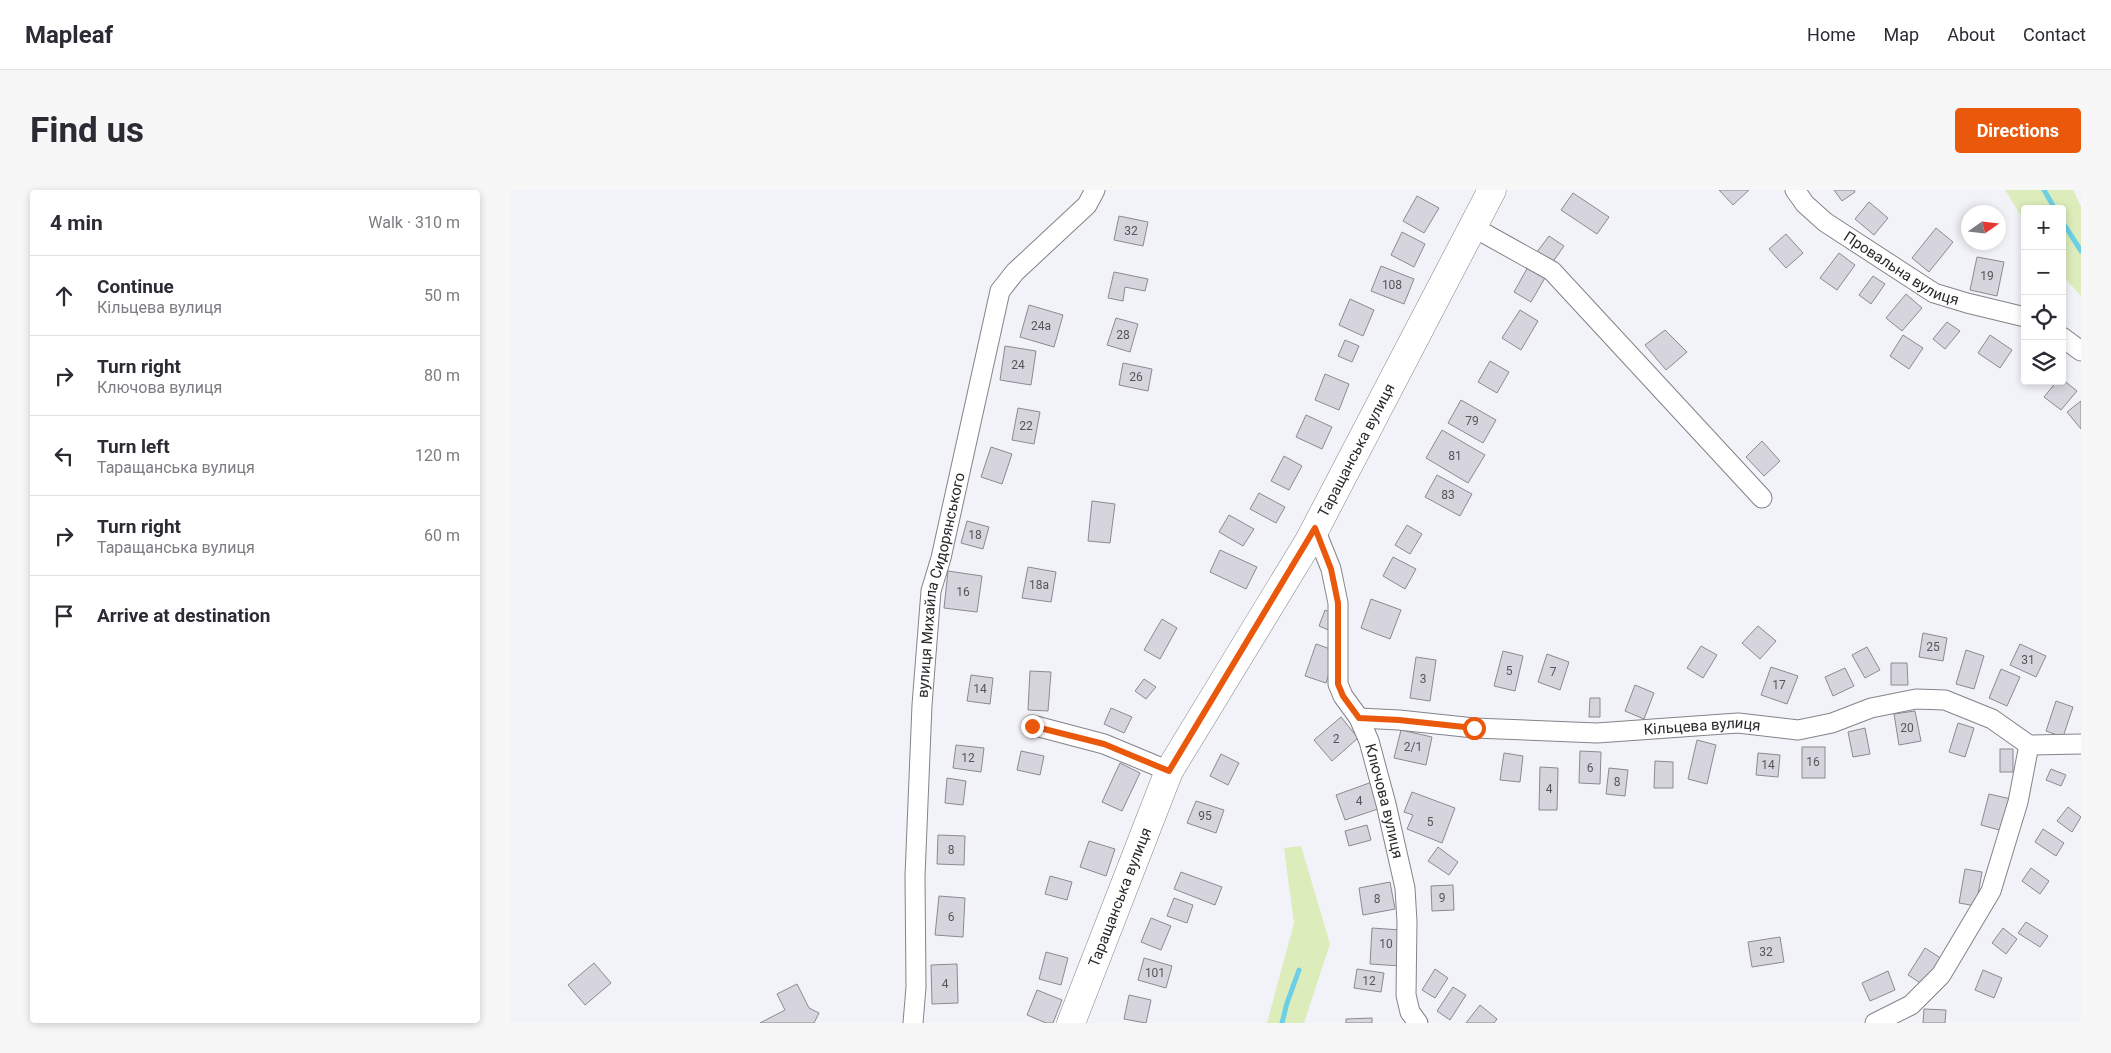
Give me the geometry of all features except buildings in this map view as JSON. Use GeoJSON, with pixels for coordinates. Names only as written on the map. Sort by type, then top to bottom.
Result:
{"type":"FeatureCollection","features":[{"type":"Feature","properties":{"kind":"main road","name":"Таращанська вулиця"},"geometry":{"type":"LineString","coordinates":[[1071,1023],[1169,771],[1315,528],[1492,190]]}},
{"type":"Feature","properties":{"kind":"street","name":"вулиця Михайла Сидорянського"},"geometry":{"type":"LineString","coordinates":[[913,1023],[916,986],[916,847],[922,705],[931,591],[941,558],[1000,291],[1015,272],[1087,205],[1095,190]]}},
{"type":"Feature","properties":{"kind":"street","name":"Провальна вулиця"},"geometry":{"type":"LineString","coordinates":[[1796,190],[1805,204],[1825,222],[1934,292],[1967,303],[2021,316]]}},
{"type":"Feature","properties":{"kind":"street"},"geometry":{"type":"LineString","coordinates":[[1473,228],[1552,271],[1762,498]]}},
{"type":"Feature","properties":{"kind":"street"},"geometry":{"type":"LineString","coordinates":[[2066,340],[2081,351]]}},
{"type":"Feature","properties":{"kind":"street","name":"Ключова вулиця"},"geometry":{"type":"LineString","coordinates":[[1315,528],[1331,569],[1338,603],[1338,684],[1343,696],[1359,718],[1369,741],[1386,804],[1404,888],[1407,922],[1406,995],[1410,1012],[1418,1023]]}},
{"type":"Feature","properties":{"kind":"street","name":"Кільцева вулиця"},"geometry":{"type":"LineString","coordinates":[[1359,718],[1474,728],[1597,733],[1738,723],[1798,730],[1832,723],[1871,708],[1916,699],[1944,700],[1992,719],[2029,745]]}},
{"type":"Feature","properties":{"kind":"street"},"geometry":{"type":"LineString","coordinates":[[1032,726],[1104,744],[1169,771]]}},
{"type":"Feature","properties":{"kind":"street"},"geometry":{"type":"LineString","coordinates":[[1875,1023],[1911,1005],[1941,975],[1991,891],[2018,802],[2029,745],[2081,744]]}},
{"type":"Feature","properties":{"kind":"green space"},"geometry":{"type":"Polygon","coordinates":[[[2005,190],[2073,190],[2081,207],[2081,296],[2066,279],[2066,205],[2021,205],[2021,216],[2005,190]]]}},
{"type":"Feature","properties":{"kind":"green space"},"geometry":{"type":"Polygon","coordinates":[[[1301,846],[1330,944],[1304,1023],[1267,1023],[1294,923],[1284,848],[1301,846]]]}},
{"type":"Feature","properties":{"kind":"waterway"},"geometry":{"type":"LineString","coordinates":[[2044,190],[2053,205]]}},
{"type":"Feature","properties":{"kind":"waterway"},"geometry":{"type":"LineString","coordinates":[[2066,227],[2081,251]]}},
{"type":"Feature","properties":{"kind":"waterway"},"geometry":{"type":"LineString","coordinates":[[1282,1023],[1299,970]]}},
{"type":"Feature","properties":{"kind":"route"},"geometry":{"type":"LineString","coordinates":[[1032,726],[1104,744],[1169,771],[1309,541],[1315,528],[1331,569],[1338,603],[1338,684],[1343,696],[1359,718],[1474,728]]}}]}
